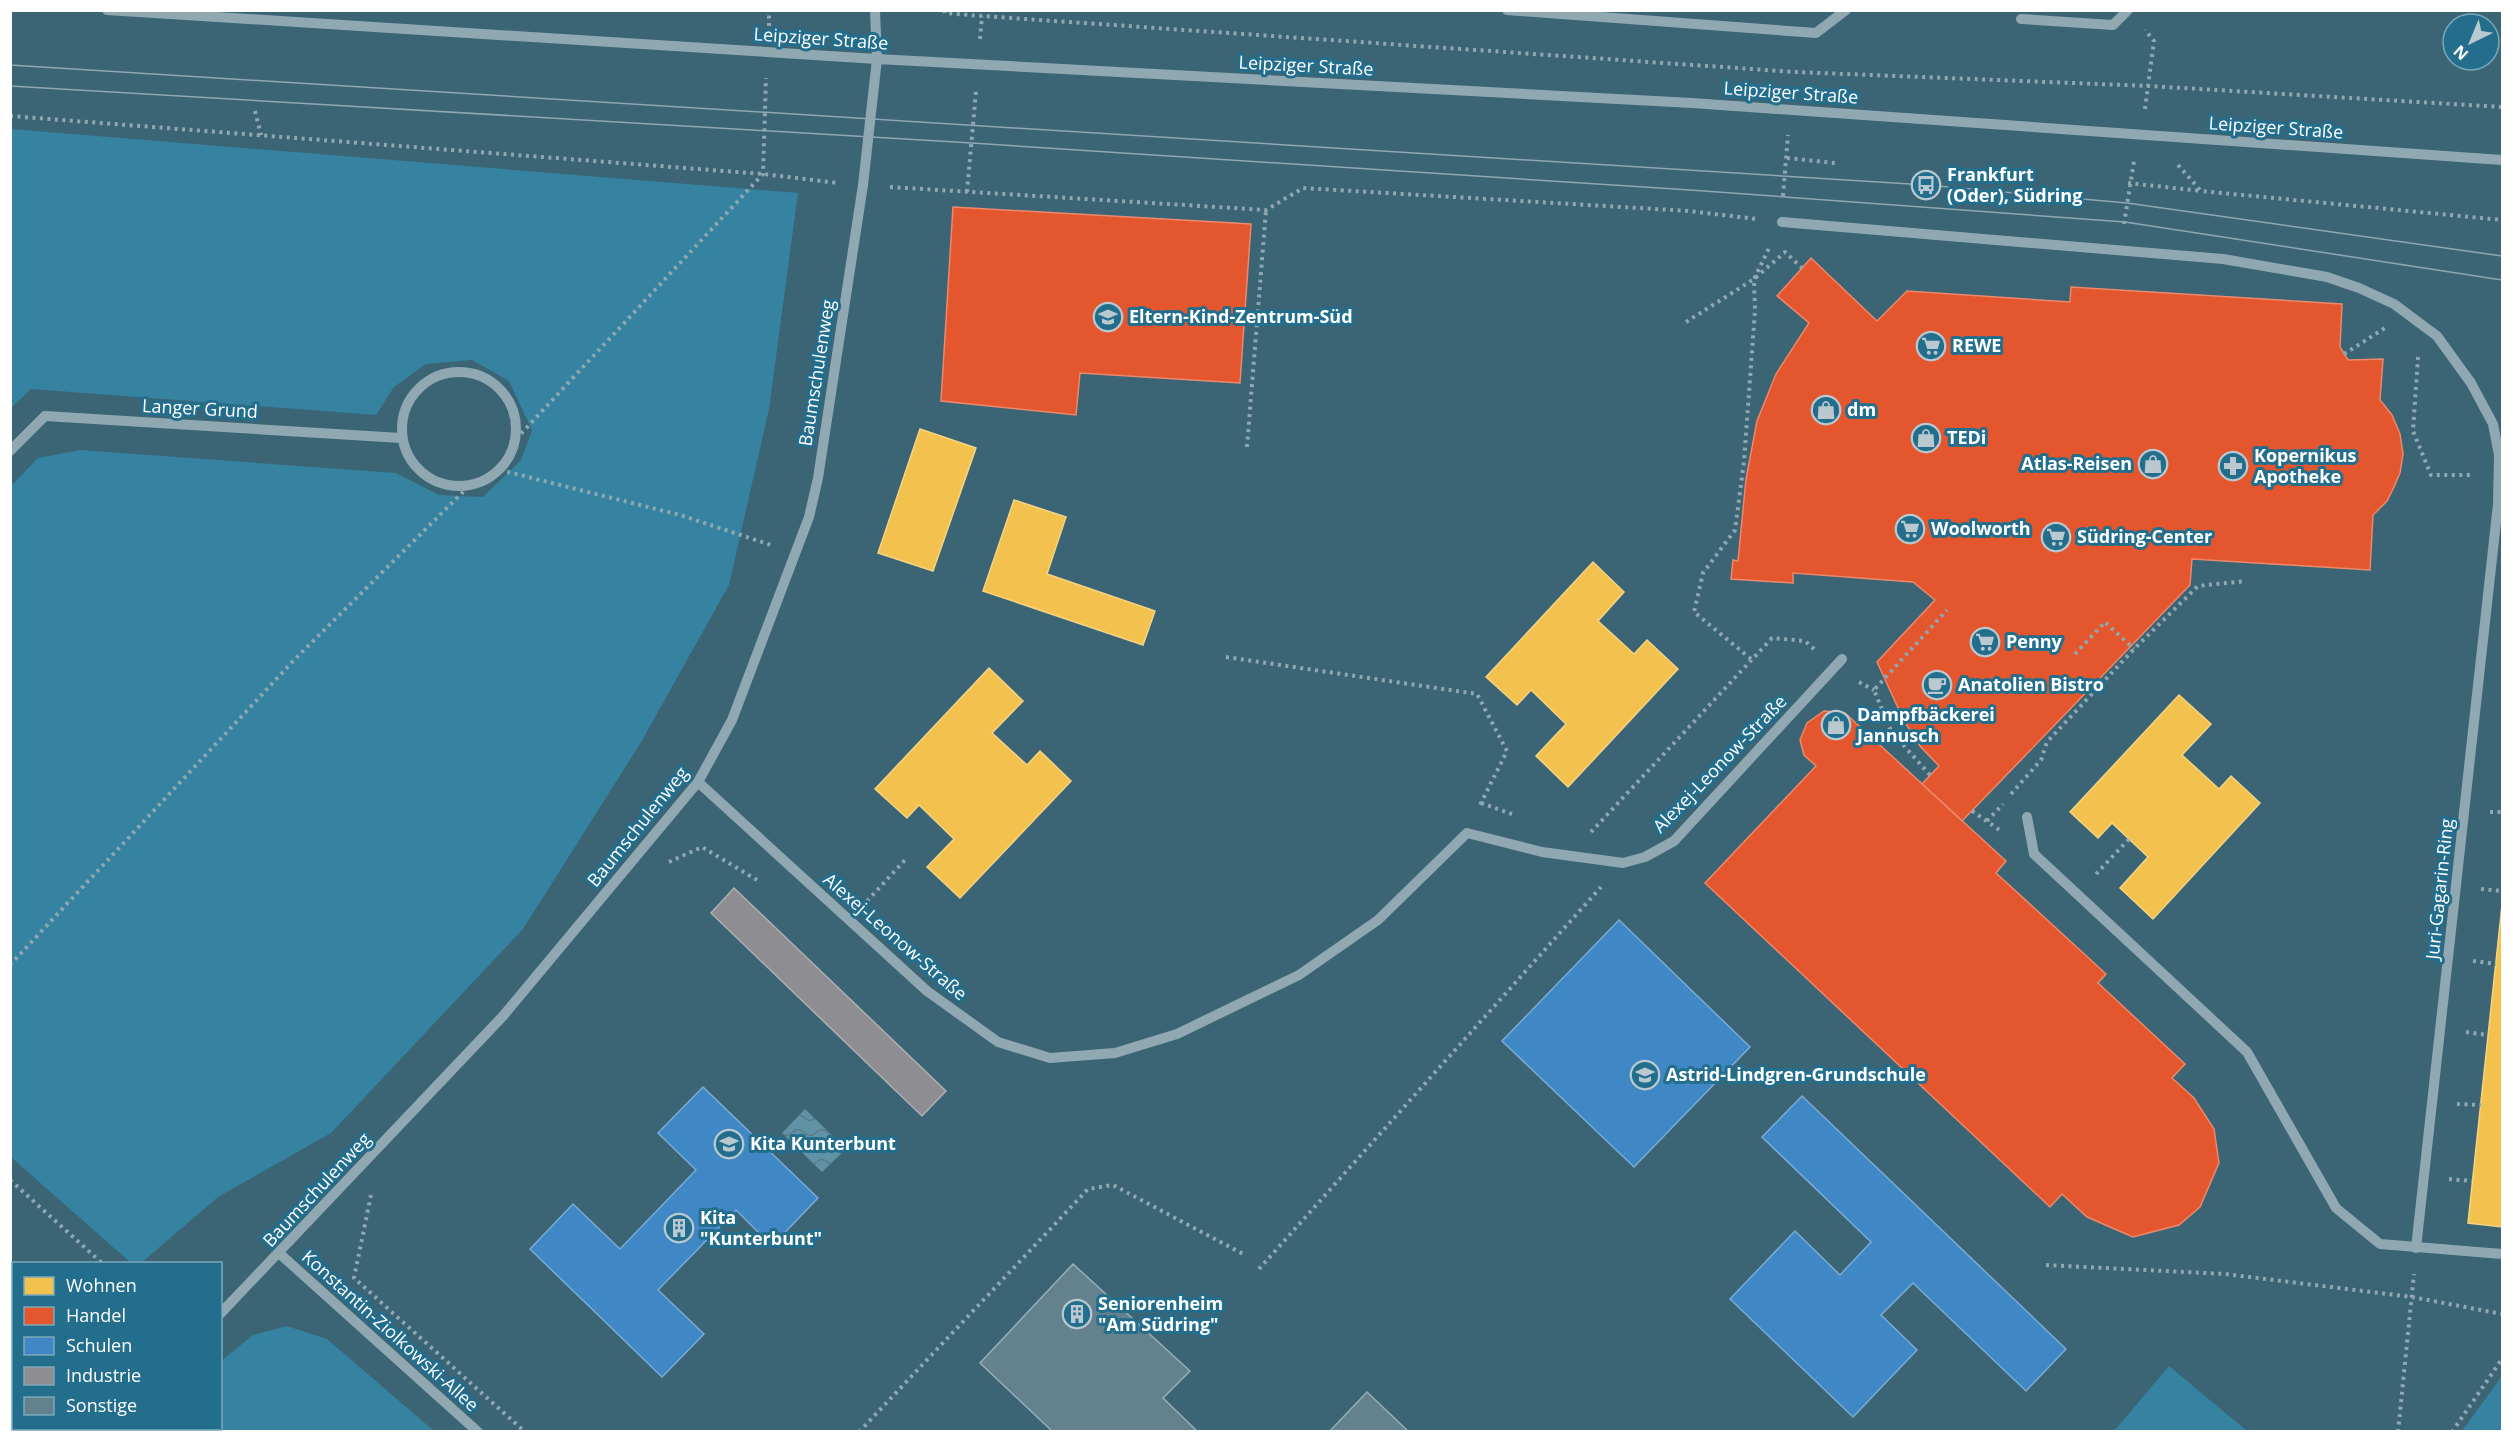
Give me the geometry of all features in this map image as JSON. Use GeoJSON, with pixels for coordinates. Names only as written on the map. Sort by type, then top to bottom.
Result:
{"type":"FeatureCollection","features":[{"type":"Feature","properties":{"kind":"street","name":"Leipziger Straße"},"geometry":{"type":"LineString","coordinates":[[107,10],[877,59],[1790,110],[2139,136],[2502,159]]}},
{"type":"Feature","properties":{"kind":"street","name":"Baumschulenweg"},"geometry":{"type":"LineString","coordinates":[[222,1312],[280,1254],[503,1016],[698,782],[732,720],[809,517],[818,478],[863,185],[877,59],[875,10]]}},
{"type":"Feature","properties":{"kind":"street"},"geometry":{"type":"LineString","coordinates":[[1507,10],[1816,33],[1846,10]]}},
{"type":"Feature","properties":{"kind":"street"},"geometry":{"type":"LineString","coordinates":[[2021,19],[2113,25],[2128,10]]}},
{"type":"Feature","properties":{"kind":"street","name":"Juri-Gagarin-Ring"},"geometry":{"type":"LineString","coordinates":[[1782,222],[2223,259],[2327,277],[2394,304],[2437,336],[2471,383],[2493,424],[2499,455],[2499,535],[2416,1248]]}},
{"type":"Feature","properties":{"kind":"street"},"geometry":{"type":"LineString","coordinates":[[459,371],[479,375],[496,385],[509,400],[516,419],[516,439],[510,456],[500,470],[485,481],[468,487],[450,486],[433,481],[418,470],[407,455],[401,438],[402,418],[409,399],[422,384],[440,375],[459,371]]}},
{"type":"Feature","properties":{"kind":"street","name":"Langer Grund"},"geometry":{"type":"LineString","coordinates":[[10,451],[45,416],[401,438]]}},
{"type":"Feature","properties":{"kind":"street","name":"Alexej-Leonow-Straße"},"geometry":{"type":"LineString","coordinates":[[698,782],[927,991],[998,1042],[1050,1059],[1115,1053],[1177,1034],[1299,975],[1378,921],[1467,833],[1542,852],[1623,863],[1645,857],[1674,841],[1838,663]]}},
{"type":"Feature","properties":{"kind":"street"},"geometry":{"type":"LineString","coordinates":[[2027,818],[2034,854],[2247,1052],[2336,1208],[2380,1244],[2502,1254]]}},
{"type":"Feature","properties":{"kind":"street","name":"Konstantin-Ziolkowski-Allee"},"geometry":{"type":"LineString","coordinates":[[280,1254],[478,1431]]}},
{"type":"Feature","properties":{"kind":"path"},"geometry":{"type":"LineString","coordinates":[[516,439],[763,174],[769,10]]}},
{"type":"Feature","properties":{"kind":"path"},"geometry":{"type":"LineString","coordinates":[[944,10],[945,13],[982,16],[1795,72],[2149,86],[2502,107]]}},
{"type":"Feature","properties":{"kind":"path"},"geometry":{"type":"LineString","coordinates":[[967,192],[982,16]]}},
{"type":"Feature","properties":{"kind":"path"},"geometry":{"type":"LineString","coordinates":[[2121,252],[2128,183],[2149,86],[2154,41],[2142,26]]}},
{"type":"Feature","properties":{"kind":"path"},"geometry":{"type":"LineString","coordinates":[[1751,659],[1694,612],[1703,573],[1735,530],[1746,438],[1755,310],[1754,279],[1782,222],[1795,72]]}},
{"type":"Feature","properties":{"kind":"path"},"geometry":{"type":"LineString","coordinates":[[255,111],[261,135]]}},
{"type":"Feature","properties":{"kind":"path"},"geometry":{"type":"LineString","coordinates":[[10,116],[763,174],[863,185],[1266,210],[1303,188],[1689,211],[1782,222]]}},
{"type":"Feature","properties":{"kind":"path"},"geometry":{"type":"LineString","coordinates":[[1787,158],[1835,163]]}},
{"type":"Feature","properties":{"kind":"path"},"geometry":{"type":"LineString","coordinates":[[2176,164],[2201,191]]}},
{"type":"Feature","properties":{"kind":"path"},"geometry":{"type":"LineString","coordinates":[[2128,183],[2502,220]]}},
{"type":"Feature","properties":{"kind":"path"},"geometry":{"type":"LineString","coordinates":[[1247,447],[1266,210]]}},
{"type":"Feature","properties":{"kind":"path"},"geometry":{"type":"LineString","coordinates":[[1686,322],[1754,279],[1785,252],[1802,268]]}},
{"type":"Feature","properties":{"kind":"path"},"geometry":{"type":"LineString","coordinates":[[2359,288],[2385,328],[2393,334]]}},
{"type":"Feature","properties":{"kind":"path"},"geometry":{"type":"LineString","coordinates":[[2344,354],[2385,328]]}},
{"type":"Feature","properties":{"kind":"path"},"geometry":{"type":"LineString","coordinates":[[2418,352],[2413,431],[2431,475],[2498,475]]}},
{"type":"Feature","properties":{"kind":"path"},"geometry":{"type":"LineString","coordinates":[[500,470],[680,515],[796,552]]}},
{"type":"Feature","properties":{"kind":"path"},"geometry":{"type":"LineString","coordinates":[[10,965],[295,659],[468,487]]}},
{"type":"Feature","properties":{"kind":"path"},"geometry":{"type":"LineString","coordinates":[[1987,821],[2041,760],[2047,742],[2134,649],[2198,586],[2246,581]]}},
{"type":"Feature","properties":{"kind":"path"},"geometry":{"type":"LineString","coordinates":[[1874,690],[1947,610]]}},
{"type":"Feature","properties":{"kind":"path"},"geometry":{"type":"LineString","coordinates":[[2075,654],[2105,622],[2134,649]]}},
{"type":"Feature","properties":{"kind":"path"},"geometry":{"type":"LineString","coordinates":[[1590,833],[1772,638],[1805,641],[1874,690],[1891,731],[1930,775]]}},
{"type":"Feature","properties":{"kind":"path"},"geometry":{"type":"LineString","coordinates":[[1226,657],[1477,694],[1507,750],[1467,833]]}},
{"type":"Feature","properties":{"kind":"path"},"geometry":{"type":"LineString","coordinates":[[1481,803],[1513,814]]}},
{"type":"Feature","properties":{"kind":"path"},"geometry":{"type":"LineString","coordinates":[[2077,895],[2129,839]]}},
{"type":"Feature","properties":{"kind":"path"},"geometry":{"type":"LineString","coordinates":[[663,869],[670,860],[702,847],[757,880]]}},
{"type":"Feature","properties":{"kind":"path"},"geometry":{"type":"LineString","coordinates":[[848,921],[905,860]]}},
{"type":"Feature","properties":{"kind":"path"},"geometry":{"type":"LineString","coordinates":[[1259,1269],[1623,863]]}},
{"type":"Feature","properties":{"kind":"path"},"geometry":{"type":"LineString","coordinates":[[10,1180],[102,1262]]}},
{"type":"Feature","properties":{"kind":"path"},"geometry":{"type":"LineString","coordinates":[[859,1431],[1088,1189],[1113,1185],[1245,1255]]}},
{"type":"Feature","properties":{"kind":"path"},"geometry":{"type":"LineString","coordinates":[[372,1193],[354,1278],[525,1431]]}},
{"type":"Feature","properties":{"kind":"path"},"geometry":{"type":"LineString","coordinates":[[2398,1431],[2416,1248]]}},
{"type":"Feature","properties":{"kind":"path"},"geometry":{"type":"LineString","coordinates":[[2046,1265],[2225,1274],[2412,1297],[2502,1314]]}},
{"type":"Feature","properties":{"kind":"path"},"geometry":{"type":"LineString","coordinates":[[2452,1431],[2502,1359]]}},
{"type":"Feature","properties":{"kind":"shaded area"},"geometry":{"type":"Polygon","coordinates":[[[11,129],[798,193],[769,409],[729,585],[640,744],[523,929],[331,1133],[218,1197],[142,1262],[130,1262],[11,1157],[11,486],[38,458],[80,450],[396,473],[439,495],[483,497],[521,460],[532,430],[509,381],[472,360],[426,364],[394,387],[376,415],[31,389],[11,408],[11,129]]]}},
{"type":"Feature","properties":{"kind":"shaded area"},"geometry":{"type":"Polygon","coordinates":[[[287,1326],[327,1339],[434,1431],[154,1431],[222,1430],[222,1360],[253,1335],[287,1326]]]}},
{"type":"Feature","properties":{"kind":"shaded area"},"geometry":{"type":"Polygon","coordinates":[[[2169,1366],[2247,1431],[2114,1431],[2169,1366]]]}},
{"type":"Feature","properties":{"kind":"shaded area"},"geometry":{"type":"Polygon","coordinates":[[[2502,1375],[2502,1431],[2462,1431],[2499,1380],[2502,1375]]]}},
{"type":"Feature","properties":{"kind":"water"},"geometry":{"type":"Polygon","coordinates":[[[805,1109],[846,1149],[822,1172],[782,1133],[805,1109]]]}},
{"type":"Feature","properties":{"kind":"building: Wohnen"},"geometry":{"type":"Polygon","coordinates":[[[920,429],[976,448],[933,571],[878,553],[920,429]]]}},
{"type":"Feature","properties":{"kind":"building: Wohnen"},"geometry":{"type":"Polygon","coordinates":[[[1014,500],[1066,517],[1047,574],[1155,611],[1143,645],[983,591],[1014,500]]]}},
{"type":"Feature","properties":{"kind":"building: Wohnen"},"geometry":{"type":"Polygon","coordinates":[[[1593,562],[1624,592],[1598,621],[1634,654],[1647,640],[1678,669],[1568,787],[1536,756],[1566,724],[1531,690],[1517,705],[1486,677],[1593,562]]]}},
{"type":"Feature","properties":{"kind":"building: Wohnen"},"geometry":{"type":"Polygon","coordinates":[[[989,668],[1023,701],[992,733],[1027,765],[1040,751],[1071,781],[960,898],[927,867],[954,839],[919,805],[907,818],[875,789],[989,668]]]}},
{"type":"Feature","properties":{"kind":"building: Wohnen"},"geometry":{"type":"Polygon","coordinates":[[[2179,695],[2211,724],[2182,755],[2219,789],[2231,776],[2260,803],[2153,919],[2120,888],[2148,857],[2112,823],[2098,838],[2070,812],[2179,695]]]}},
{"type":"Feature","properties":{"kind":"building: Wohnen"},"geometry":{"type":"Polygon","coordinates":[[[2502,905],[2502,1227],[2468,1223],[2502,905]]]}},
{"type":"Feature","properties":{"kind":"building: Wohnen"},"geometry":{"type":"Polygon","coordinates":[[[10,1291],[12,1292],[12,1364],[10,1366],[10,1291]]]}},
{"type":"Feature","properties":{"kind":"building: Handel"},"geometry":{"type":"Polygon","coordinates":[[[953,207],[1251,224],[1240,383],[1080,373],[1076,415],[941,401],[953,207]]]}},
{"type":"Feature","properties":{"kind":"building: Handel","name":"Südring-Center"},"geometry":{"type":"Polygon","coordinates":[[[1811,258],[1877,321],[1907,291],[2070,302],[2071,287],[2342,304],[2340,347],[2348,360],[2383,359],[2380,400],[2392,415],[2400,434],[2403,454],[2400,473],[2394,487],[2387,501],[2373,515],[2370,570],[2192,559],[2190,585],[1962,821],[1922,784],[1939,766],[1920,746],[1904,721],[1877,662],[1935,600],[1913,582],[1793,573],[1793,583],[1731,579],[1733,560],[1738,561],[1746,479],[1757,421],[1776,374],[1809,323],[1777,296],[1811,258]]]}},
{"type":"Feature","properties":{"kind":"building: Handel"},"geometry":{"type":"Polygon","coordinates":[[[1824,711],[1845,713],[2006,861],[1996,873],[2106,974],[2098,983],[2185,1064],[2172,1078],[2194,1098],[2214,1129],[2219,1163],[2200,1207],[2179,1225],[2133,1237],[2087,1217],[2062,1194],[2050,1207],[1705,883],[1816,766],[1804,755],[1800,740],[1807,723],[1824,711]]]}},
{"type":"Feature","properties":{"kind":"building: Schulen"},"geometry":{"type":"Polygon","coordinates":[[[1619,920],[1750,1047],[1634,1167],[1502,1041],[1619,920]]]}},
{"type":"Feature","properties":{"kind":"building: Schulen","name":"Kita \"Kunterbunt\""},"geometry":{"type":"Polygon","coordinates":[[[703,1087],[818,1198],[772,1246],[736,1210],[658,1290],[704,1334],[662,1377],[530,1249],[573,1204],[620,1249],[696,1170],[658,1133],[703,1087]]]}},
{"type":"Feature","properties":{"kind":"building: Schulen"},"geometry":{"type":"Polygon","coordinates":[[[1802,1096],[2066,1349],[2026,1391],[1913,1283],[1881,1315],[1917,1350],[1853,1417],[1730,1299],[1795,1231],[1840,1275],[1871,1242],[1762,1137],[1802,1096]]]}},
{"type":"Feature","properties":{"kind":"building: Industrie"},"geometry":{"type":"Polygon","coordinates":[[[734,888],[946,1091],[922,1116],[711,913],[734,888]]]}},
{"type":"Feature","properties":{"kind":"building: Sonstige","name":"Seniorenheim \"Am Südring\""},"geometry":{"type":"Polygon","coordinates":[[[1073,1264],[1190,1371],[1163,1398],[1198,1432],[1053,1432],[980,1363],[1073,1264]]]}},
{"type":"Feature","properties":{"kind":"building: Sonstige"},"geometry":{"type":"Polygon","coordinates":[[[1367,1392],[1409,1432],[1329,1432],[1367,1392]]]}},
{"type":"Feature","properties":{"kind":"tram line"},"geometry":{"type":"LineString","coordinates":[[10,65],[1926,185],[2127,203],[2502,256]]}},
{"type":"Feature","properties":{"kind":"tram line"},"geometry":{"type":"LineString","coordinates":[[10,86],[972,143],[1690,190],[2125,222],[2502,280]]}},
{"type":"Feature","properties":{"kind":"place","name":"Frankfurt (Oder), Südring"},"geometry":{"type":"Point","coordinates":[1926,185]}},
{"type":"Feature","properties":{"kind":"place","name":"Eltern-Kind-Zentrum-Süd"},"geometry":{"type":"Point","coordinates":[1108,317]}},
{"type":"Feature","properties":{"kind":"place","name":"REWE"},"geometry":{"type":"Point","coordinates":[1931,346]}},
{"type":"Feature","properties":{"kind":"place","name":"dm"},"geometry":{"type":"Point","coordinates":[1826,410]}},
{"type":"Feature","properties":{"kind":"place","name":"TEDi"},"geometry":{"type":"Point","coordinates":[1926,438]}},
{"type":"Feature","properties":{"kind":"place","name":"Atlas-Reisen"},"geometry":{"type":"Point","coordinates":[2153,464]}},
{"type":"Feature","properties":{"kind":"place","name":"Kopernikus Apotheke"},"geometry":{"type":"Point","coordinates":[2233,466]}},
{"type":"Feature","properties":{"kind":"place","name":"Woolworth"},"geometry":{"type":"Point","coordinates":[1910,529]}},
{"type":"Feature","properties":{"kind":"place","name":"Südring-Center"},"geometry":{"type":"Point","coordinates":[2056,537]}},
{"type":"Feature","properties":{"kind":"place","name":"Penny"},"geometry":{"type":"Point","coordinates":[1985,642]}},
{"type":"Feature","properties":{"kind":"place","name":"Anatolien Bistro"},"geometry":{"type":"Point","coordinates":[1937,685]}},
{"type":"Feature","properties":{"kind":"place","name":"Dampfbäckerei Jannusch"},"geometry":{"type":"Point","coordinates":[1836,725]}},
{"type":"Feature","properties":{"kind":"place","name":"Astrid-Lindgren-Grundschule"},"geometry":{"type":"Point","coordinates":[1645,1075]}},
{"type":"Feature","properties":{"kind":"place","name":"Kita Kunterbunt"},"geometry":{"type":"Point","coordinates":[729,1144]}},
{"type":"Feature","properties":{"kind":"place","name":"Kita \"Kunterbunt\""},"geometry":{"type":"Point","coordinates":[679,1228]}},
{"type":"Feature","properties":{"kind":"place","name":"Seniorenheim \"Am Südring\""},"geometry":{"type":"Point","coordinates":[1077,1314]}}]}
